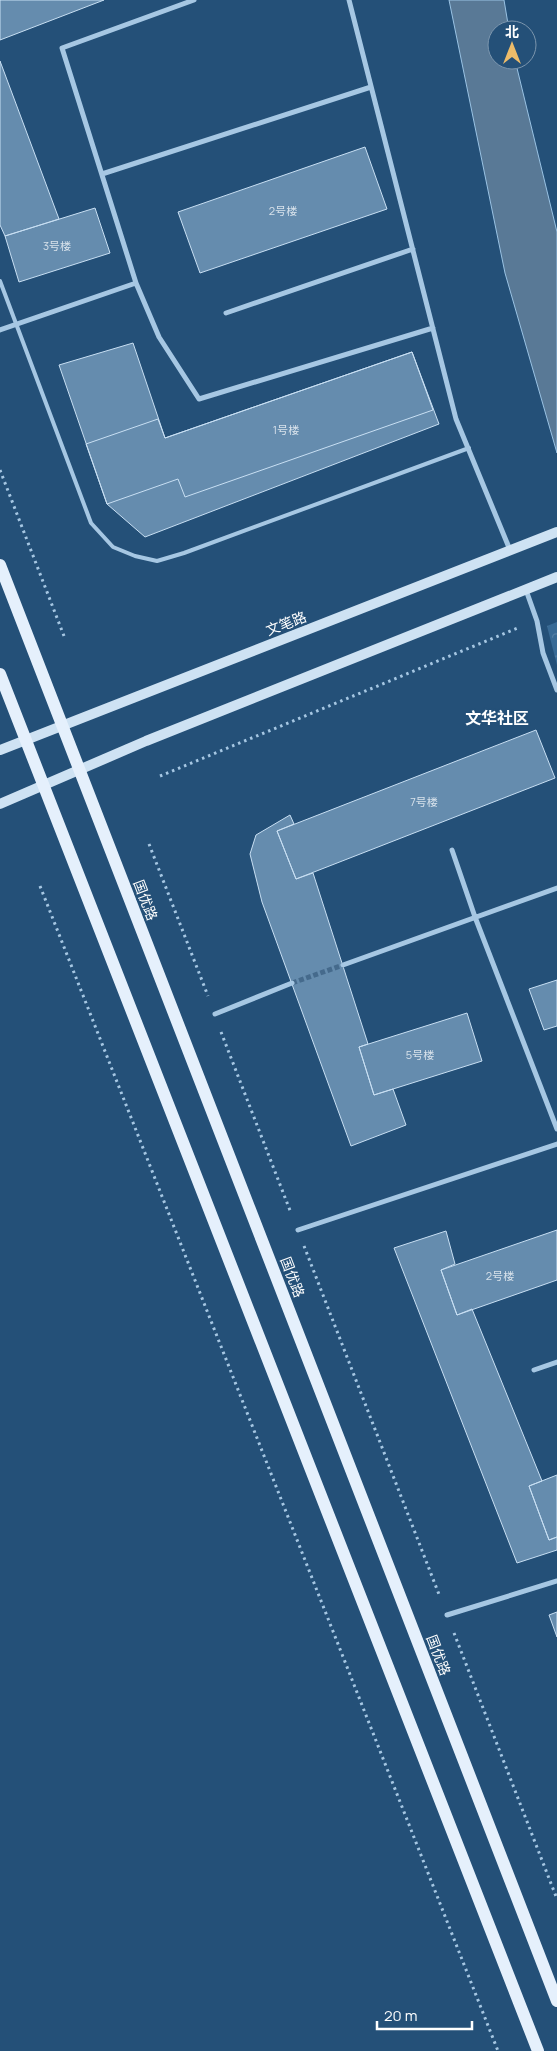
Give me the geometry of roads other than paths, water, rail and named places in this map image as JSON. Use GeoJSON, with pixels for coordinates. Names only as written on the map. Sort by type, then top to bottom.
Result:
{"type":"FeatureCollection","features":[{"type":"Feature","properties":{"kind":"main road","name":"文笔路"},"geometry":{"type":"LineString","coordinates":[[0,750],[557,532]]}},
{"type":"Feature","properties":{"kind":"main road","name":"国优路"},"geometry":{"type":"LineString","coordinates":[[0,565],[557,2001]]}},
{"type":"Feature","properties":{"kind":"main road"},"geometry":{"type":"LineString","coordinates":[[0,804],[79,769],[557,577]]}},
{"type":"Feature","properties":{"kind":"main road"},"geometry":{"type":"LineString","coordinates":[[0,674],[538,2051]]}},
{"type":"Feature","properties":{"kind":"street"},"geometry":{"type":"LineString","coordinates":[[194,0],[62,48],[136,283],[159,337],[200,399],[433,328]]}},
{"type":"Feature","properties":{"kind":"street"},"geometry":{"type":"LineString","coordinates":[[349,0],[456,419],[510,551]]}},
{"type":"Feature","properties":{"kind":"street"},"geometry":{"type":"LineString","coordinates":[[102,174],[371,87]]}},
{"type":"Feature","properties":{"kind":"street"},"geometry":{"type":"LineString","coordinates":[[226,313],[413,249]]}},
{"type":"Feature","properties":{"kind":"street"},"geometry":{"type":"LineString","coordinates":[[0,330],[136,283]]}},
{"type":"Feature","properties":{"kind":"street"},"geometry":{"type":"LineString","coordinates":[[526,590],[537,620],[543,653],[557,690]]}},
{"type":"Feature","properties":{"kind":"street"},"geometry":{"type":"LineString","coordinates":[[452,850],[475,917],[557,1128]]}},
{"type":"Feature","properties":{"kind":"street"},"geometry":{"type":"LineString","coordinates":[[343,965],[557,888]]}},
{"type":"Feature","properties":{"kind":"street"},"geometry":{"type":"LineString","coordinates":[[215,1014],[292,983]]}},
{"type":"Feature","properties":{"kind":"street"},"geometry":{"type":"LineString","coordinates":[[298,1230],[557,1144]]}},
{"type":"Feature","properties":{"kind":"street"},"geometry":{"type":"LineString","coordinates":[[534,1370],[557,1362]]}},
{"type":"Feature","properties":{"kind":"street"},"geometry":{"type":"LineString","coordinates":[[447,1615],[557,1581]]}},
{"type":"Feature","properties":{"kind":"lane"},"geometry":{"type":"LineString","coordinates":[[0,281],[91,523],[112,548],[157,561],[184,553],[469,448]]}},
{"type":"Feature","properties":{"kind":"tunnel"},"geometry":{"type":"LineString","coordinates":[[292,983],[343,965]]}},
{"type":"Feature","properties":{"kind":"district","name":"文华社区"},"geometry":{"type":"Point","coordinates":[497,718]}}]}
